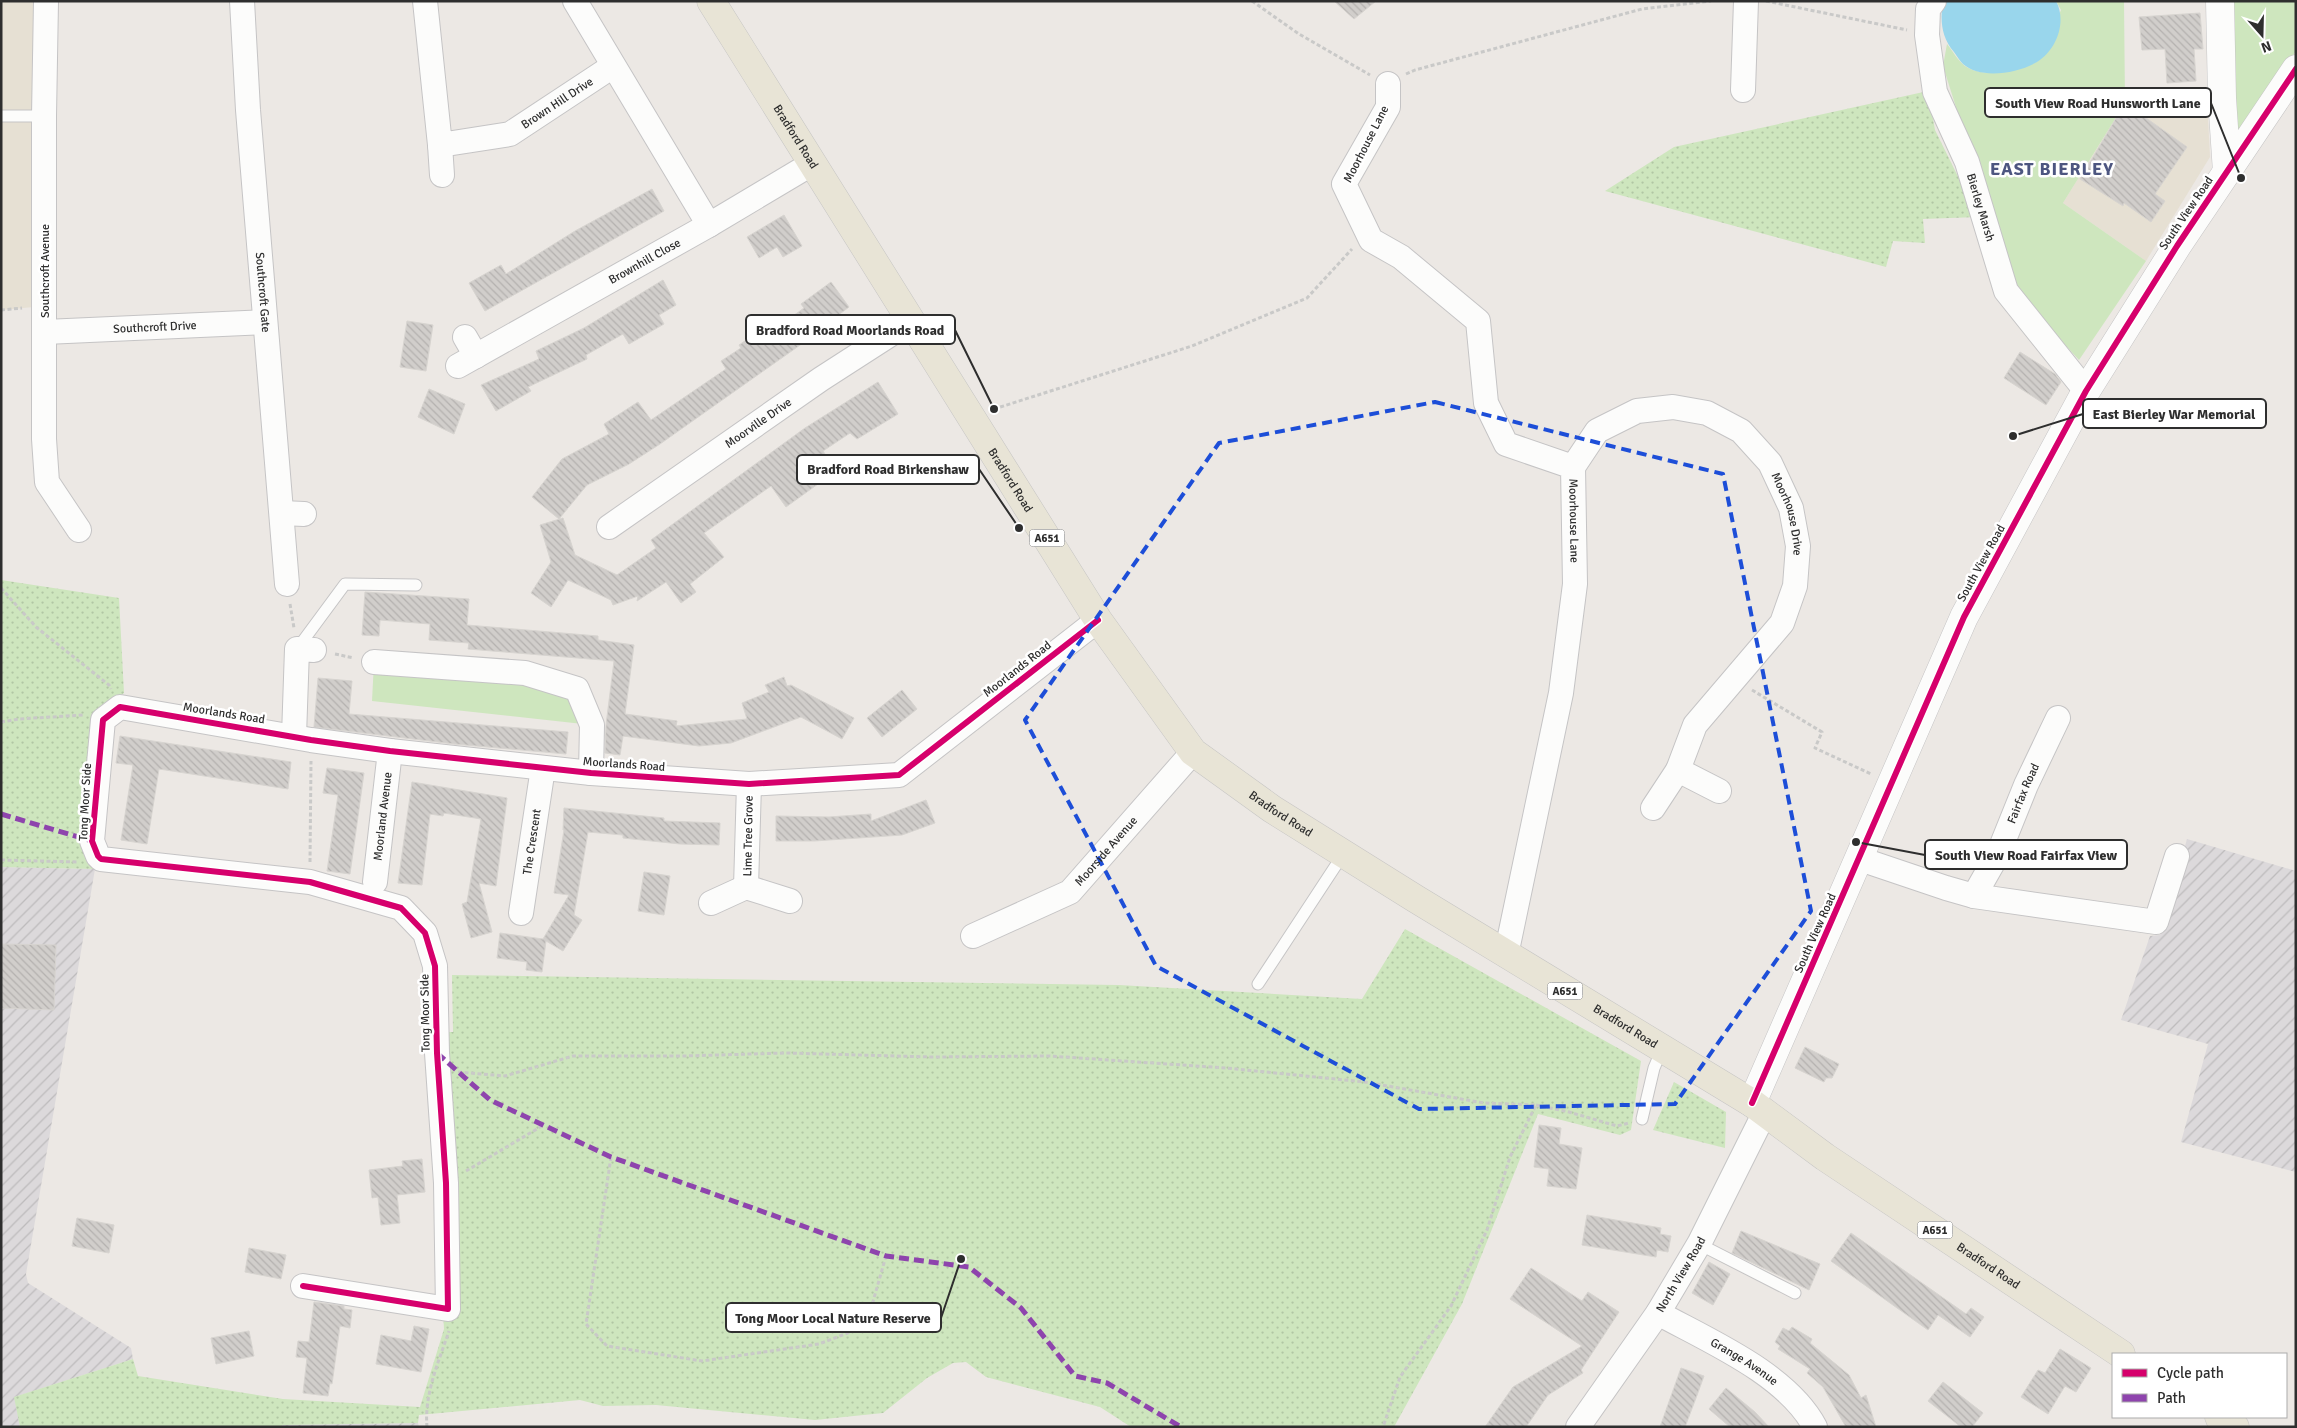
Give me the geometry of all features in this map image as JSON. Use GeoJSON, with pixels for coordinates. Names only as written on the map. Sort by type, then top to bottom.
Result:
{"type":"FeatureCollection","features":[{"type":"Feature","properties":{"kind":"main road","name":"Bradford Road"},"geometry":{"type":"LineString","coordinates":[[711,1],[1098,620],[1194,752],[1272,809],[1506,955],[1663,1048],[1759,1108],[1825,1156],[2120,1353]]}},
{"type":"Feature","properties":{"kind":"main road"},"geometry":{"type":"LineString","coordinates":[[2221,1418],[2235,1427]]}},
{"type":"Feature","properties":{"kind":"street","name":"Southcroft Avenue"},"geometry":{"type":"LineString","coordinates":[[46,1],[44,439],[47,482],[82,531]]}},
{"type":"Feature","properties":{"kind":"street","name":"Southcroft Gate"},"geometry":{"type":"LineString","coordinates":[[242,1],[248,110],[266,322],[293,514],[287,584]]}},
{"type":"Feature","properties":{"kind":"street"},"geometry":{"type":"LineString","coordinates":[[425,1],[442,175]]}},
{"type":"Feature","properties":{"kind":"street"},"geometry":{"type":"LineString","coordinates":[[575,1],[709,225]]}},
{"type":"Feature","properties":{"kind":"street"},"geometry":{"type":"LineString","coordinates":[[1744,90],[1746,1]]}},
{"type":"Feature","properties":{"kind":"street","name":"Bierley Marsh"},"geometry":{"type":"LineString","coordinates":[[1934,1],[1928,10],[1927,35],[1935,92],[1967,162],[2006,291],[2086,391]]}},
{"type":"Feature","properties":{"kind":"street"},"geometry":{"type":"LineString","coordinates":[[2220,1],[2222,98],[2227,172]]}},
{"type":"Feature","properties":{"kind":"street","name":"Brown Hill Drive"},"geometry":{"type":"LineString","coordinates":[[440,145],[510,134],[613,66]]}},
{"type":"Feature","properties":{"kind":"street","name":"South View Road"},"geometry":{"type":"LineString","coordinates":[[1759,1108],[1860,859],[1964,617],[2086,391],[2177,246],[2296,69]]}},
{"type":"Feature","properties":{"kind":"street","name":"Moorhouse Lane"},"geometry":{"type":"LineString","coordinates":[[1388,84],[1388,107],[1344,184],[1367,232],[1371,240],[1401,257],[1478,321],[1486,403],[1506,444],[1573,467],[1575,584],[1563,673],[1506,955]]}},
{"type":"Feature","properties":{"kind":"street","name":"Brownhill Close"},"geometry":{"type":"LineString","coordinates":[[466,353],[709,225],[813,164]]}},
{"type":"Feature","properties":{"kind":"street","name":"Moorville Drive"},"geometry":{"type":"LineString","coordinates":[[609,527],[822,379],[911,321]]}},
{"type":"Feature","properties":{"kind":"street","name":"Southcroft Drive"},"geometry":{"type":"LineString","coordinates":[[45,332],[266,322]]}},
{"type":"Feature","properties":{"kind":"street","name":"Moorhouse Drive"},"geometry":{"type":"LineString","coordinates":[[1573,467],[1597,431],[1637,411],[1673,407],[1707,412],[1741,431],[1770,462],[1791,508],[1798,546],[1795,586],[1782,623],[1695,725],[1678,770],[1653,808]]}},
{"type":"Feature","properties":{"kind":"street","name":"Moorlands Road"},"geometry":{"type":"LineString","coordinates":[[112,713],[390,751],[591,772],[749,784],[899,775],[1098,620]]}},
{"type":"Feature","properties":{"kind":"street"},"geometry":{"type":"LineString","coordinates":[[302,738],[305,649]]}},
{"type":"Feature","properties":{"kind":"street","name":"Moorlands Road"},"geometry":{"type":"LineString","coordinates":[[374,662],[525,673],[577,689],[592,725],[591,772]]}},
{"type":"Feature","properties":{"kind":"street","name":"Tong Moor Side"},"geometry":{"type":"LineString","coordinates":[[112,713],[92,841],[101,859],[310,882],[401,908],[425,933],[435,966],[437,1053],[446,1183],[448,1309]]}},
{"type":"Feature","properties":{"kind":"street","name":"Fairfax Road"},"geometry":{"type":"LineString","coordinates":[[1974,896],[1999,852],[2026,785],[2058,718]]}},
{"type":"Feature","properties":{"kind":"street","name":"Moorland Avenue"},"geometry":{"type":"LineString","coordinates":[[375,882],[390,751]]}},
{"type":"Feature","properties":{"kind":"street","name":"Moorside Avenue"},"geometry":{"type":"LineString","coordinates":[[973,936],[1070,892],[1194,752]]}},
{"type":"Feature","properties":{"kind":"street","name":"The Crescent"},"geometry":{"type":"LineString","coordinates":[[521,913],[543,768]]}},
{"type":"Feature","properties":{"kind":"street"},"geometry":{"type":"LineString","coordinates":[[1678,770],[1719,791]]}},
{"type":"Feature","properties":{"kind":"street","name":"Lime Tree Grove"},"geometry":{"type":"LineString","coordinates":[[746,887],[749,784]]}},
{"type":"Feature","properties":{"kind":"street"},"geometry":{"type":"LineString","coordinates":[[1860,859],[1974,896],[2156,922],[2178,856]]}},
{"type":"Feature","properties":{"kind":"street","name":"Lime Tree Grove"},"geometry":{"type":"LineString","coordinates":[[710,903],[746,887],[790,901]]}},
{"type":"Feature","properties":{"kind":"street","name":"North View Road"},"geometry":{"type":"LineString","coordinates":[[1578,1427],[1658,1313],[1699,1244],[1759,1108]]}},
{"type":"Feature","properties":{"kind":"street"},"geometry":{"type":"LineString","coordinates":[[303,1286],[448,1309]]}},
{"type":"Feature","properties":{"kind":"street","name":"Grange Avenue"},"geometry":{"type":"LineString","coordinates":[[1658,1313],[1768,1376],[1794,1398],[1808,1414],[1815,1427]]}},
{"type":"Feature","properties":{"kind":"lane"},"geometry":{"type":"LineString","coordinates":[[1,116],[44,116]]}},
{"type":"Feature","properties":{"kind":"lane"},"geometry":{"type":"LineString","coordinates":[[305,649],[345,584],[416,585]]}},
{"type":"Feature","properties":{"kind":"lane"},"geometry":{"type":"LineString","coordinates":[[1258,984],[1344,853]]}},
{"type":"Feature","properties":{"kind":"lane"},"geometry":{"type":"LineString","coordinates":[[1642,1119],[1654,1068],[1663,1048]]}},
{"type":"Feature","properties":{"kind":"lane"},"geometry":{"type":"LineString","coordinates":[[1699,1244],[1795,1293]]}},
{"type":"Feature","properties":{"kind":"path"},"geometry":{"type":"LineString","coordinates":[[1252,1],[1299,34],[1388,84],[1414,70],[1642,9],[1711,1]]}},
{"type":"Feature","properties":{"kind":"path"},"geometry":{"type":"LineString","coordinates":[[1765,1],[1927,35]]}},
{"type":"Feature","properties":{"kind":"path"},"geometry":{"type":"LineString","coordinates":[[971,416],[1192,346],[1307,298],[1367,232]]}},
{"type":"Feature","properties":{"kind":"path"},"geometry":{"type":"LineString","coordinates":[[287,584],[305,649],[374,662]]}},
{"type":"Feature","properties":{"kind":"path"},"geometry":{"type":"LineString","coordinates":[[1,588],[36,627],[108,685],[112,713],[78,714],[1,722]]}},
{"type":"Feature","properties":{"kind":"path"},"geometry":{"type":"LineString","coordinates":[[1734,680],[1822,732],[1815,748],[1892,784]]}},
{"type":"Feature","properties":{"kind":"path"},"geometry":{"type":"LineString","coordinates":[[302,738],[310,882]]}},
{"type":"Feature","properties":{"kind":"path"},"geometry":{"type":"LineString","coordinates":[[1,860],[86,862],[101,859]]}},
{"type":"Feature","properties":{"kind":"path"},"geometry":{"type":"LineString","coordinates":[[458,1072],[505,1076],[574,1056],[684,1056],[786,1053],[932,1057],[1050,1056],[1226,1068],[1356,1081],[1484,1103],[1536,1105],[1569,1112],[1617,1126],[1642,1119]]}},
{"type":"Feature","properties":{"kind":"path"},"geometry":{"type":"LineString","coordinates":[[1383,1427],[1400,1377],[1450,1306],[1487,1230],[1510,1157],[1536,1105]]}},
{"type":"Feature","properties":{"kind":"path"},"geometry":{"type":"LineString","coordinates":[[446,1183],[542,1126]]}},
{"type":"Feature","properties":{"kind":"path"},"geometry":{"type":"LineString","coordinates":[[610,1157],[586,1324],[607,1346],[702,1361],[819,1344],[866,1326],[886,1256]]}},
{"type":"Feature","properties":{"kind":"path"},"geometry":{"type":"LineString","coordinates":[[427,1427],[426,1417],[432,1383],[451,1322],[448,1309]]}},
{"type":"Feature","properties":{"kind":"highlighted area"},"geometry":{"type":"Polygon","coordinates":[[[1435,402],[1723,474],[1811,911],[1675,1104],[1419,1109],[1156,966],[1025,720],[1219,443],[1435,402]]]}},
{"type":"Feature","properties":{"kind":"shaded area"},"geometry":{"type":"Polygon","coordinates":[[[1,1],[46,1],[45,306],[1,310],[1,1]]]}},
{"type":"Feature","properties":{"kind":"shaded area"},"geometry":{"type":"Polygon","coordinates":[[[2207,100],[2210,157],[2146,261],[2063,203],[2125,103],[2207,100]]]}},
{"type":"Feature","properties":{"kind":"shaded area"},"geometry":{"type":"Polygon","coordinates":[[[2187,839],[2296,871],[2296,1172],[2181,1142],[2208,1044],[2121,1020],[2150,936],[2160,935],[2187,839]]]}},
{"type":"Feature","properties":{"kind":"shaded area"},"geometry":{"type":"Polygon","coordinates":[[[1,867],[95,869],[26,1274],[28,1283],[131,1348],[133,1359],[15,1397],[20,1427],[1,1427],[1,867]]]}},
{"type":"Feature","properties":{"kind":"shaded area"},"geometry":{"type":"Polygon","coordinates":[[[418,1423],[419,1427],[282,1427],[282,1425],[418,1423]]]}},
{"type":"Feature","properties":{"kind":"green space"},"geometry":{"type":"Polygon","coordinates":[[[2056,1],[2124,1],[2125,103],[2063,203],[2146,261],[2079,360],[2013,288],[1943,66],[1947,44],[1965,66],[1982,72],[2001,72],[2020,68],[2038,61],[2061,10],[2056,1]]]}},
{"type":"Feature","properties":{"kind":"green space"},"geometry":{"type":"Polygon","coordinates":[[[2230,1],[2296,1],[2296,51],[2233,141],[2230,1]]]}},
{"type":"Feature","properties":{"kind":"green space"},"geometry":{"type":"Polygon","coordinates":[[[1928,91],[1935,130],[1978,217],[1923,219],[1925,243],[1893,241],[1886,267],[1605,191],[1674,147],[1928,91]]]}},
{"type":"Feature","properties":{"kind":"green space"},"geometry":{"type":"Polygon","coordinates":[[[1,580],[119,598],[124,693],[100,711],[95,869],[1,867],[1,580]]]}},
{"type":"Feature","properties":{"kind":"green space"},"geometry":{"type":"Polygon","coordinates":[[[374,662],[577,689],[592,725],[372,701],[374,662]]]}},
{"type":"Feature","properties":{"kind":"green space"},"geometry":{"type":"Polygon","coordinates":[[[1405,929],[1641,1061],[1631,1130],[1620,1135],[1538,1114],[1462,1304],[1394,1427],[1131,1427],[1100,1407],[986,1377],[966,1362],[953,1363],[927,1378],[883,1413],[815,1420],[656,1405],[603,1406],[580,1400],[419,1415],[418,1423],[282,1425],[282,1427],[20,1427],[14,1397],[133,1359],[138,1376],[283,1399],[420,1407],[444,1329],[428,1032],[453,1032],[452,975],[1119,985],[1362,999],[1405,929]]]}},
{"type":"Feature","properties":{"kind":"green space"},"geometry":{"type":"Polygon","coordinates":[[[1674,1082],[1726,1112],[1725,1148],[1653,1130],[1674,1082]]]}},
{"type":"Feature","properties":{"kind":"water"},"geometry":{"type":"Polygon","coordinates":[[[1943,1],[2056,1],[2060,17],[2058,34],[2055,43],[2044,57],[2029,66],[2010,72],[1979,72],[1963,64],[1946,40],[1942,28],[1943,1]]]}},
{"type":"Feature","properties":{"kind":"building"},"geometry":{"type":"Polygon","coordinates":[[[1334,1],[1376,1],[1354,19],[1334,1]]]}},
{"type":"Feature","properties":{"kind":"building"},"geometry":{"type":"Polygon","coordinates":[[[2200,13],[2203,49],[2194,49],[2196,81],[2167,83],[2165,49],[2142,50],[2139,17],[2200,13]]]}},
{"type":"Feature","properties":{"kind":"building"},"geometry":{"type":"Polygon","coordinates":[[[2125,103],[2187,147],[2155,194],[2165,201],[2151,222],[2124,203],[2123,206],[2080,179],[2125,103]]]}},
{"type":"Feature","properties":{"kind":"building"},"geometry":{"type":"Polygon","coordinates":[[[652,189],[664,211],[485,311],[469,283],[501,265],[506,274],[575,231],[652,189]]]}},
{"type":"Feature","properties":{"kind":"building"},"geometry":{"type":"Polygon","coordinates":[[[784,215],[802,246],[783,257],[777,247],[759,258],[747,237],[784,215]]]}},
{"type":"Feature","properties":{"kind":"building"},"geometry":{"type":"Polygon","coordinates":[[[663,280],[676,305],[659,315],[664,324],[629,344],[623,334],[586,355],[587,359],[528,387],[531,391],[496,411],[481,385],[539,359],[536,351],[584,328],[663,280]]]}},
{"type":"Feature","properties":{"kind":"building"},"geometry":{"type":"Polygon","coordinates":[[[831,282],[849,307],[810,338],[660,444],[629,464],[587,485],[559,519],[532,497],[562,459],[609,434],[604,424],[638,402],[651,420],[726,369],[721,361],[741,348],[739,345],[755,334],[760,340],[804,308],[801,304],[831,282]]]}},
{"type":"Feature","properties":{"kind":"building"},"geometry":{"type":"Polygon","coordinates":[[[407,321],[433,325],[426,371],[400,367],[407,321]]]}},
{"type":"Feature","properties":{"kind":"building"},"geometry":{"type":"Polygon","coordinates":[[[2020,352],[2055,374],[2061,382],[2046,405],[2004,378],[2020,352]]]}},
{"type":"Feature","properties":{"kind":"building"},"geometry":{"type":"Polygon","coordinates":[[[878,382],[898,414],[857,439],[850,433],[823,451],[836,471],[786,507],[771,486],[704,533],[724,557],[690,584],[696,592],[681,603],[666,582],[637,601],[638,596],[613,605],[611,600],[568,580],[551,607],[531,593],[551,562],[540,525],[563,518],[575,555],[617,575],[656,548],[651,540],[805,428],[878,382]]]}},
{"type":"Feature","properties":{"kind":"building"},"geometry":{"type":"Polygon","coordinates":[[[429,389],[465,404],[454,434],[418,417],[429,389]]]}},
{"type":"Feature","properties":{"kind":"building"},"geometry":{"type":"Polygon","coordinates":[[[365,592],[469,599],[467,625],[598,636],[598,640],[634,645],[625,714],[677,721],[676,726],[747,719],[742,703],[769,692],[765,685],[784,677],[787,686],[791,685],[854,718],[842,739],[801,717],[731,743],[699,746],[623,736],[620,755],[605,753],[606,725],[614,661],[468,649],[469,643],[429,640],[430,624],[380,620],[379,636],[362,635],[365,592]]]}},
{"type":"Feature","properties":{"kind":"building"},"geometry":{"type":"Polygon","coordinates":[[[318,678],[352,681],[349,714],[568,732],[566,754],[454,744],[314,727],[318,678]]]}},
{"type":"Feature","properties":{"kind":"building"},"geometry":{"type":"Polygon","coordinates":[[[902,690],[917,709],[882,737],[867,718],[902,690]]]}},
{"type":"Feature","properties":{"kind":"building"},"geometry":{"type":"Polygon","coordinates":[[[120,736],[291,762],[288,789],[159,769],[147,844],[121,840],[133,765],[116,763],[120,736]]]}},
{"type":"Feature","properties":{"kind":"building"},"geometry":{"type":"Polygon","coordinates":[[[327,768],[364,773],[350,874],[327,871],[338,795],[323,793],[327,768]]]}},
{"type":"Feature","properties":{"kind":"building"},"geometry":{"type":"Polygon","coordinates":[[[412,782],[507,798],[496,886],[479,883],[492,932],[471,938],[462,904],[467,902],[481,819],[444,813],[443,816],[430,814],[422,885],[398,883],[412,782]]]}},
{"type":"Feature","properties":{"kind":"building"},"geometry":{"type":"Polygon","coordinates":[[[926,800],[935,823],[902,835],[814,841],[776,841],[776,816],[829,817],[871,814],[871,821],[926,800]]]}},
{"type":"Feature","properties":{"kind":"building"},"geometry":{"type":"Polygon","coordinates":[[[564,808],[664,818],[664,821],[720,823],[719,845],[680,844],[623,838],[623,835],[588,832],[574,915],[582,920],[563,951],[546,941],[542,972],[526,970],[527,962],[497,958],[500,933],[543,939],[569,895],[554,893],[564,830],[564,808]]]}},
{"type":"Feature","properties":{"kind":"building"},"geometry":{"type":"Polygon","coordinates":[[[644,872],[670,876],[664,915],[638,911],[644,872]]]}},
{"type":"Feature","properties":{"kind":"building"},"geometry":{"type":"Polygon","coordinates":[[[1,944],[56,945],[54,1010],[1,1008],[1,944]]]}},
{"type":"Feature","properties":{"kind":"building"},"geometry":{"type":"Polygon","coordinates":[[[1805,1047],[1839,1064],[1832,1078],[1826,1078],[1824,1082],[1795,1068],[1805,1047]]]}},
{"type":"Feature","properties":{"kind":"building"},"geometry":{"type":"Polygon","coordinates":[[[1539,1125],[1561,1128],[1559,1144],[1582,1148],[1576,1189],[1547,1186],[1549,1169],[1534,1167],[1539,1125]]]}},
{"type":"Feature","properties":{"kind":"building"},"geometry":{"type":"Polygon","coordinates":[[[422,1159],[425,1192],[397,1195],[400,1223],[381,1225],[378,1197],[372,1198],[369,1170],[403,1166],[402,1161],[422,1159]]]}},
{"type":"Feature","properties":{"kind":"building"},"geometry":{"type":"Polygon","coordinates":[[[1587,1215],[1661,1228],[1660,1234],[1671,1236],[1668,1252],[1657,1250],[1656,1257],[1582,1245],[1587,1215]]]}},
{"type":"Feature","properties":{"kind":"building"},"geometry":{"type":"Polygon","coordinates":[[[77,1218],[114,1225],[109,1253],[72,1246],[77,1218]]]}},
{"type":"Feature","properties":{"kind":"building"},"geometry":{"type":"Polygon","coordinates":[[[1741,1231],[1820,1264],[1809,1290],[1732,1253],[1741,1231]]]}},
{"type":"Feature","properties":{"kind":"building"},"geometry":{"type":"Polygon","coordinates":[[[1851,1233],[1966,1314],[1971,1308],[1984,1317],[1970,1337],[1938,1315],[1928,1330],[1831,1261],[1851,1233]]]}},
{"type":"Feature","properties":{"kind":"building"},"geometry":{"type":"Polygon","coordinates":[[[249,1248],[286,1255],[281,1279],[245,1272],[249,1248]]]}},
{"type":"Feature","properties":{"kind":"building"},"geometry":{"type":"Polygon","coordinates":[[[1709,1262],[1730,1274],[1713,1305],[1692,1293],[1709,1262]]]}},
{"type":"Feature","properties":{"kind":"building"},"geometry":{"type":"Polygon","coordinates":[[[1531,1268],[1582,1301],[1588,1292],[1619,1312],[1581,1370],[1583,1373],[1548,1395],[1526,1427],[1485,1427],[1513,1387],[1582,1346],[1510,1299],[1531,1268]]]}},
{"type":"Feature","properties":{"kind":"building"},"geometry":{"type":"Polygon","coordinates":[[[314,1302],[344,1306],[344,1309],[352,1310],[350,1328],[340,1326],[332,1384],[330,1383],[328,1396],[303,1393],[307,1358],[296,1357],[298,1341],[309,1342],[314,1302]]]}},
{"type":"Feature","properties":{"kind":"building"},"geometry":{"type":"Polygon","coordinates":[[[414,1326],[429,1329],[421,1372],[376,1364],[381,1335],[411,1341],[414,1326]]]}},
{"type":"Feature","properties":{"kind":"building"},"geometry":{"type":"Polygon","coordinates":[[[1792,1327],[1812,1339],[1810,1343],[1849,1375],[1861,1398],[1866,1395],[1876,1427],[1846,1427],[1823,1387],[1807,1373],[1810,1369],[1778,1349],[1780,1346],[1775,1342],[1783,1328],[1789,1331],[1792,1327]]]}},
{"type":"Feature","properties":{"kind":"building"},"geometry":{"type":"Polygon","coordinates":[[[249,1331],[254,1356],[216,1364],[211,1338],[249,1331]]]}},
{"type":"Feature","properties":{"kind":"building"},"geometry":{"type":"Polygon","coordinates":[[[2060,1349],[2091,1368],[2076,1392],[2065,1386],[2048,1414],[2021,1397],[2038,1370],[2045,1373],[2060,1349]]]}},
{"type":"Feature","properties":{"kind":"building"},"geometry":{"type":"Polygon","coordinates":[[[1681,1368],[1704,1376],[1685,1427],[1660,1427],[1681,1368]]]}},
{"type":"Feature","properties":{"kind":"building"},"geometry":{"type":"Polygon","coordinates":[[[1943,1382],[1983,1413],[1972,1427],[1961,1427],[1928,1401],[1943,1382]]]}},
{"type":"Feature","properties":{"kind":"building"},"geometry":{"type":"Polygon","coordinates":[[[1726,1388],[1755,1412],[1769,1427],[1730,1427],[1709,1409],[1726,1388]]]}},
{"type":"Feature","properties":{"kind":"marked path"},"geometry":{"type":"LineString","coordinates":[[1,814],[92,841]]}},
{"type":"Feature","properties":{"kind":"marked path"},"geometry":{"type":"LineString","coordinates":[[437,1053],[490,1100],[611,1157],[886,1256],[969,1267],[1021,1308],[1075,1376],[1107,1383],[1181,1427]]}},
{"type":"Feature","properties":{"kind":"cycle path"},"geometry":{"type":"LineString","coordinates":[[1752,1103],[1964,617],[2086,391],[2177,246],[2296,69]]}},
{"type":"Feature","properties":{"kind":"cycle path"},"geometry":{"type":"LineString","coordinates":[[303,1286],[448,1309],[446,1183],[437,1053],[435,966],[425,933],[401,908],[310,882],[101,859],[92,841],[103,720],[120,707],[311,740],[390,751],[591,773],[749,784],[899,775],[1098,620]]}},
{"type":"Feature","properties":{"kind":"place","name":"South View Road Hunsworth Lane"},"geometry":{"type":"Point","coordinates":[2241,178]}},
{"type":"Feature","properties":{"kind":"place","name":"Bradford Road Moorlands Road"},"geometry":{"type":"Point","coordinates":[994,409]}},
{"type":"Feature","properties":{"kind":"place","name":"East Bierley War Memorial"},"geometry":{"type":"Point","coordinates":[2013,436]}},
{"type":"Feature","properties":{"kind":"place","name":"Bradford Road Birkenshaw"},"geometry":{"type":"Point","coordinates":[1019,528]}},
{"type":"Feature","properties":{"kind":"place","name":"South View Road Fairfax View"},"geometry":{"type":"Point","coordinates":[1856,842]}},
{"type":"Feature","properties":{"kind":"place","name":"Tong Moor Local Nature Reserve"},"geometry":{"type":"Point","coordinates":[961,1259]}},
{"type":"Feature","properties":{"kind":"district","name":"EAST BIERLEY"},"geometry":{"type":"Point","coordinates":[2052,169]}}]}
